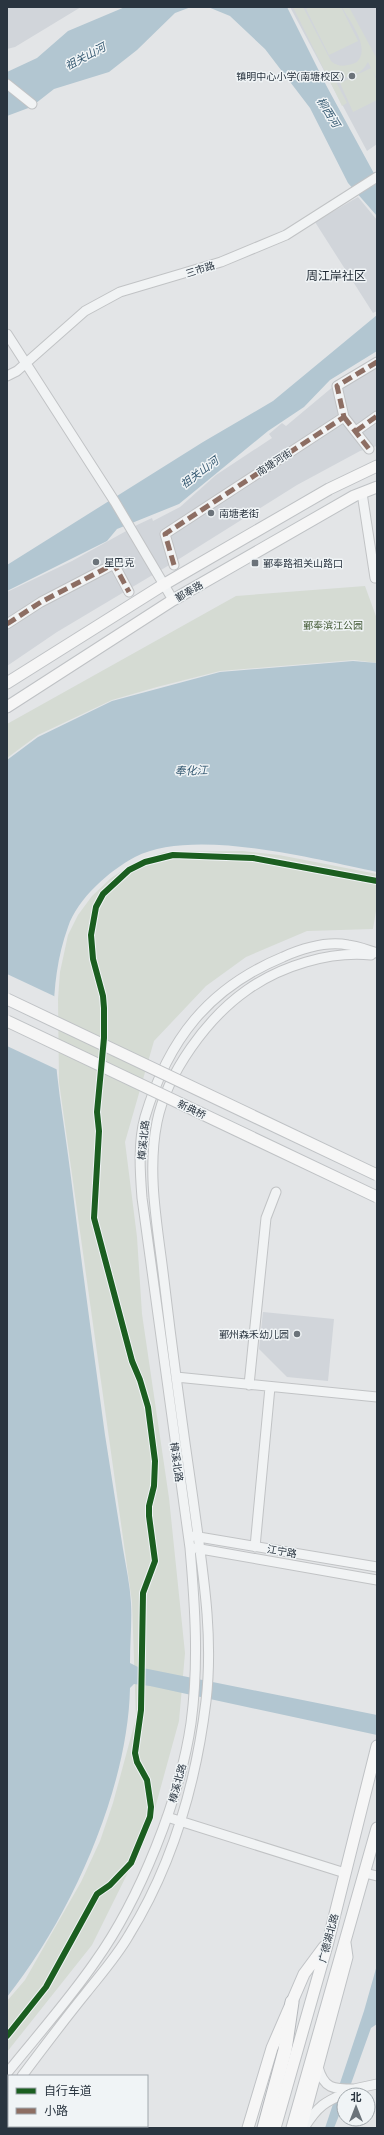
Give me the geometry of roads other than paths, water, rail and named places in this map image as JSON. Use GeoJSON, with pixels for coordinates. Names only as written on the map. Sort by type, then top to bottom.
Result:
{"type":"FeatureCollection","features":[{"type":"Feature","properties":{"kind":"highway"},"geometry":{"type":"LineString","coordinates":[[264,2128],[275,2111],[292,2002]]}},
{"type":"Feature","properties":{"kind":"main road","name":"鄞奉路"},"geometry":{"type":"LineString","coordinates":[[7,684],[163,585],[329,489],[377,466]]}},
{"type":"Feature","properties":{"kind":"main road","name":"鄞奉路"},"geometry":{"type":"LineString","coordinates":[[7,707],[173,600],[362,493],[377,487]]}},
{"type":"Feature","properties":{"kind":"main road","name":"新典桥"},"geometry":{"type":"LineString","coordinates":[[7,999],[377,1175]]}},
{"type":"Feature","properties":{"kind":"main road","name":"新典桥"},"geometry":{"type":"LineString","coordinates":[[7,1021],[377,1197]]}},
{"type":"Feature","properties":{"kind":"main road","name":"广德湖北路"},"geometry":{"type":"LineString","coordinates":[[276,2128],[275,2111],[328,1942],[377,1746]]}},
{"type":"Feature","properties":{"kind":"main road","name":"广德湖北路"},"geometry":{"type":"LineString","coordinates":[[292,2128],[345,1936],[365,1873],[377,1828]]}},
{"type":"Feature","properties":{"kind":"main road"},"geometry":{"type":"LineString","coordinates":[[303,2128],[347,1956],[345,1936]]}},
{"type":"Feature","properties":{"kind":"main road"},"geometry":{"type":"LineString","coordinates":[[248,2128],[272,2048],[304,1974],[328,1942]]}},
{"type":"Feature","properties":{"kind":"street"},"geometry":{"type":"LineString","coordinates":[[7,84],[32,104]]}},
{"type":"Feature","properties":{"kind":"street","name":"三市路"},"geometry":{"type":"LineString","coordinates":[[7,376],[17,371],[85,311],[120,292],[221,262],[286,235],[377,177]]}},
{"type":"Feature","properties":{"kind":"street"},"geometry":{"type":"LineString","coordinates":[[7,334],[27,362],[115,502],[173,600]]}},
{"type":"Feature","properties":{"kind":"street"},"geometry":{"type":"LineString","coordinates":[[369,449],[344,417],[337,386],[377,362]]}},
{"type":"Feature","properties":{"kind":"street"},"geometry":{"type":"LineString","coordinates":[[356,431],[377,416]]}},
{"type":"Feature","properties":{"kind":"street","name":"南塘河街"},"geometry":{"type":"LineString","coordinates":[[174,565],[165,534],[344,417]]}},
{"type":"Feature","properties":{"kind":"street"},"geometry":{"type":"LineString","coordinates":[[362,493],[375,578]]}},
{"type":"Feature","properties":{"kind":"street"},"geometry":{"type":"LineString","coordinates":[[7,624],[41,602],[114,564],[129,592]]}},
{"type":"Feature","properties":{"kind":"street","name":"樟溪北路"},"geometry":{"type":"LineString","coordinates":[[7,2073],[95,1963],[108,1943],[137,1888],[167,1817],[186,1746],[193,1703],[196,1631],[190,1548],[142,1198],[141,1147],[145,1117],[168,1058],[198,1015],[226,988],[256,968],[297,951],[331,945],[347,944],[377,953]]}},
{"type":"Feature","properties":{"kind":"street","name":"樟溪北路"},"geometry":{"type":"LineString","coordinates":[[23,2075],[129,1936],[157,1882],[182,1822],[196,1764],[206,1703],[209,1671],[209,1630],[154,1193],[153,1164],[157,1120],[162,1104],[177,1072],[209,1024],[232,1001],[262,980],[295,966],[328,957],[352,954],[377,956]]}},
{"type":"Feature","properties":{"kind":"street"},"geometry":{"type":"LineString","coordinates":[[249,1385],[266,1218],[276,1192]]}},
{"type":"Feature","properties":{"kind":"street"},"geometry":{"type":"LineString","coordinates":[[176,1377],[377,1397]]}},
{"type":"Feature","properties":{"kind":"street"},"geometry":{"type":"LineString","coordinates":[[255,1546],[270,1387]]}},
{"type":"Feature","properties":{"kind":"street","name":"江宁路"},"geometry":{"type":"LineString","coordinates":[[188,1536],[377,1567]]}},
{"type":"Feature","properties":{"kind":"street","name":"江宁路"},"geometry":{"type":"LineString","coordinates":[[190,1548],[377,1580]]}},
{"type":"Feature","properties":{"kind":"street"},"geometry":{"type":"LineString","coordinates":[[167,1817],[345,1873]]}},
{"type":"Feature","properties":{"kind":"street"},"geometry":{"type":"LineString","coordinates":[[365,1873],[377,1876]]}},
{"type":"Feature","properties":{"kind":"street"},"geometry":{"type":"LineString","coordinates":[[318,2067],[321,2078],[327,2085],[336,2087]]}},
{"type":"Feature","properties":{"kind":"street"},"geometry":{"type":"LineString","coordinates":[[360,2087],[377,2084]]}},
{"type":"Feature","properties":{"kind":"street"},"geometry":{"type":"LineString","coordinates":[[303,2128],[314,2111],[336,2097]]}},
{"type":"Feature","properties":{"kind":"water","name":"祖关山河"},"geometry":{"type":"Polygon","coordinates":[[[125,7],[191,7],[175,13],[137,50],[109,72],[54,89],[31,107],[7,116],[7,72],[37,58],[68,31],[125,7]]]}},
{"type":"Feature","properties":{"kind":"water","name":"柳西河"},"geometry":{"type":"Polygon","coordinates":[[[208,7],[287,7],[326,85],[377,179],[377,216],[348,183],[310,108],[265,49],[230,16],[208,7]]]}},
{"type":"Feature","properties":{"kind":"water","name":"祖关山河"},"geometry":{"type":"Polygon","coordinates":[[[377,315],[377,351],[330,380],[304,407],[268,431],[179,504],[117,529],[107,541],[7,591],[7,565],[203,442],[273,401],[377,315]]]}},
{"type":"Feature","properties":{"kind":"water","name":"奉化江"},"geometry":{"type":"Polygon","coordinates":[[[353,661],[377,663],[377,872],[254,848],[221,845],[189,845],[160,848],[135,857],[115,870],[96,886],[79,906],[73,916],[68,927],[60,957],[55,987],[54,1017],[58,1079],[87,1303],[105,1435],[130,1590],[130,1663],[138,1667],[377,1715],[377,1735],[150,1686],[134,1684],[130,1688],[127,1727],[119,1768],[107,1810],[91,1851],[53,1930],[7,1997],[7,760],[38,737],[112,701],[220,672],[353,661]]]}},
{"type":"Feature","properties":{"kind":"water"},"geometry":{"type":"Polygon","coordinates":[[[377,1965],[377,2024],[371,2028],[350,2087],[339,2087],[364,2011],[377,1965]]]}},
{"type":"Feature","properties":{"kind":"water"},"geometry":{"type":"Polygon","coordinates":[[[336,2095],[336,2123],[334,2128],[325,2128],[336,2095]]]}},
{"type":"Feature","properties":{"kind":"place","name":"镇明中心小学(南塘校区)"},"geometry":{"type":"Point","coordinates":[352,76]}},
{"type":"Feature","properties":{"kind":"place","name":"南塘老街"},"geometry":{"type":"Point","coordinates":[211,513]}},
{"type":"Feature","properties":{"kind":"place","name":"星巴克"},"geometry":{"type":"Point","coordinates":[96,562]}},
{"type":"Feature","properties":{"kind":"place","name":"鄞奉路祖关山路口"},"geometry":{"type":"Point","coordinates":[255,563]}},
{"type":"Feature","properties":{"kind":"place","name":"鄞州森禾幼儿园"},"geometry":{"type":"Point","coordinates":[297,1334]}},
{"type":"Feature","properties":{"kind":"district","name":"周江岸社区"},"geometry":{"type":"Point","coordinates":[336,275]}},
{"type":"Feature","properties":{"kind":"park label","name":"鄞奉滨江公园"},"geometry":{"type":"Point","coordinates":[333,625]}}]}
